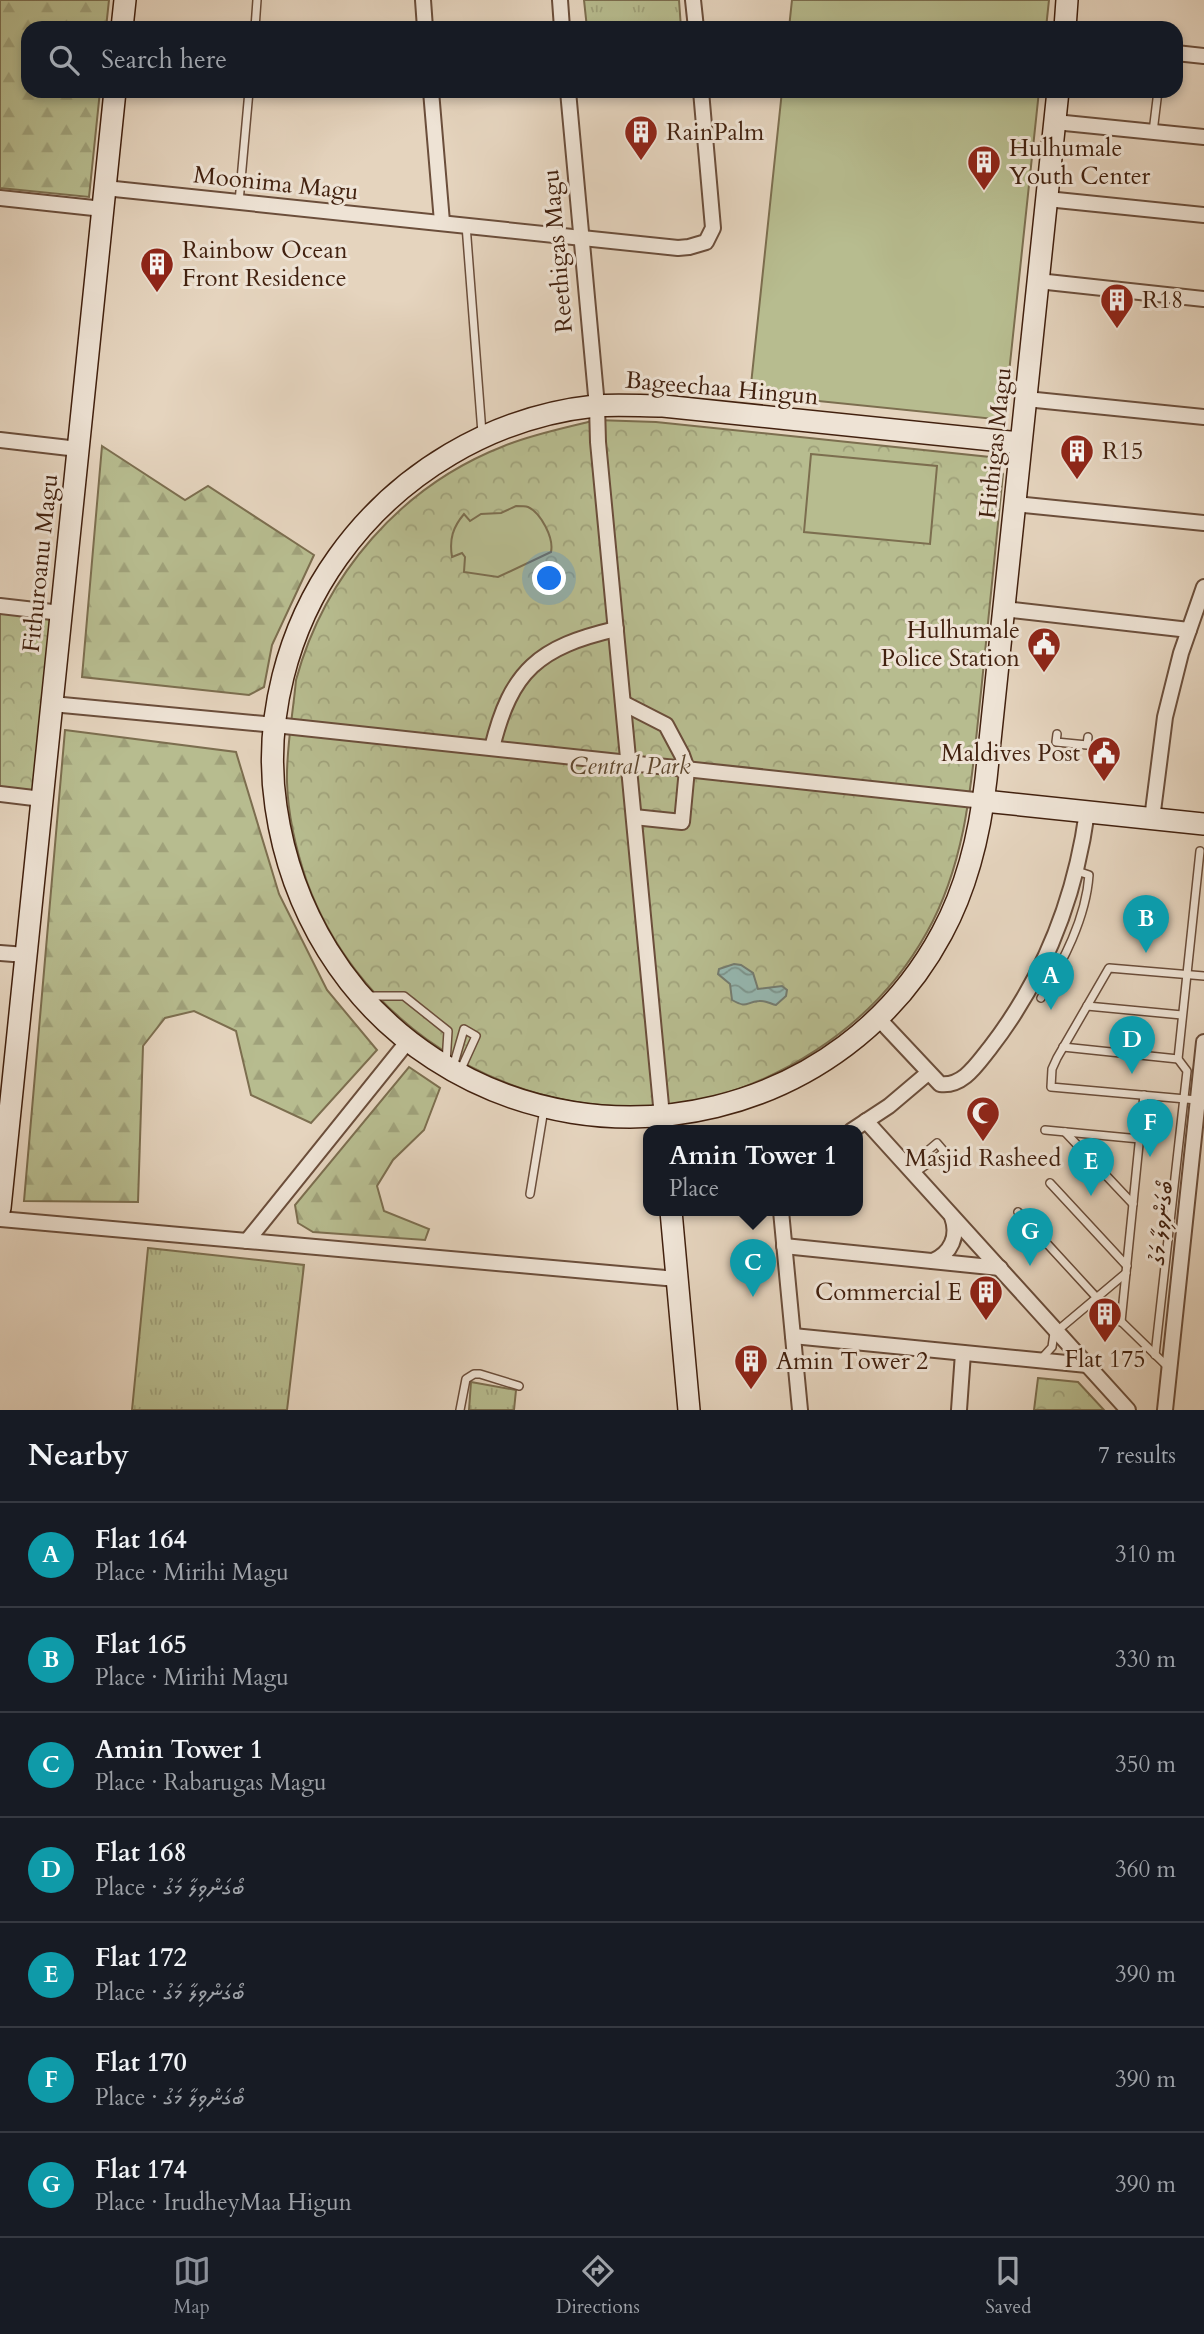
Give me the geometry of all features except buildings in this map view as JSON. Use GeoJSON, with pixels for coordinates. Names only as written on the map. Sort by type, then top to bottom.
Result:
{"type":"FeatureCollection","features":[{"type":"Feature","properties":{"kind":"street"},"geometry":{"type":"LineString","coordinates":[[123,21],[125,0]]}},
{"type":"Feature","properties":{"kind":"street"},"geometry":{"type":"LineString","coordinates":[[423,0],[424,21]]}},
{"type":"Feature","properties":{"kind":"street"},"geometry":{"type":"LineString","coordinates":[[560,0],[562,21]]}},
{"type":"Feature","properties":{"kind":"street"},"geometry":{"type":"LineString","coordinates":[[693,0],[695,21]]}},
{"type":"Feature","properties":{"kind":"street"},"geometry":{"type":"LineString","coordinates":[[1066,21],[1067,0]]}},
{"type":"Feature","properties":{"kind":"street"},"geometry":{"type":"LineString","coordinates":[[1183,53],[1204,56]]}},
{"type":"Feature","properties":{"kind":"street","name":"Fithuroanu Magu"},"geometry":{"type":"LineString","coordinates":[[0,1199],[6,1087],[26,956],[114,98]]}},
{"type":"Feature","properties":{"kind":"street"},"geometry":{"type":"LineString","coordinates":[[432,98],[442,222]]}},
{"type":"Feature","properties":{"kind":"street","name":"Reethigas Magu"},"geometry":{"type":"LineString","coordinates":[[569,98],[598,442],[663,1124]]}},
{"type":"Feature","properties":{"kind":"street","name":"Moonima Magu"},"geometry":{"type":"LineString","coordinates":[[0,198],[239,202],[689,247],[706,242],[713,228],[702,98]]}},
{"type":"Feature","properties":{"kind":"street","name":"Hithigas Magu"},"geometry":{"type":"LineString","coordinates":[[984,801],[1057,98]]}},
{"type":"Feature","properties":{"kind":"street"},"geometry":{"type":"LineString","coordinates":[[1055,122],[1204,137]]}},
{"type":"Feature","properties":{"kind":"street"},"geometry":{"type":"LineString","coordinates":[[1047,199],[1204,215]]}},
{"type":"Feature","properties":{"kind":"street"},"geometry":{"type":"LineString","coordinates":[[1038,281],[1204,299]]}},
{"type":"Feature","properties":{"kind":"street"},"geometry":{"type":"LineString","coordinates":[[1026,399],[1204,417]]}},
{"type":"Feature","properties":{"kind":"street","name":"Bageechaa Hingun"},"geometry":{"type":"LineString","coordinates":[[984,801],[970,869],[952,914],[921,967],[878,1018],[825,1060],[782,1084],[663,1124],[544,1108],[498,1093],[456,1065],[408,1041],[360,996],[344,977],[318,936],[303,905],[286,858],[274,796],[275,725],[283,677],[298,630],[319,586],[346,545],[379,508],[416,476],[457,449],[482,437],[525,421],[597,406],[663,407],[1021,443]]}},
{"type":"Feature","properties":{"kind":"street"},"geometry":{"type":"LineString","coordinates":[[0,440],[78,449]]}},
{"type":"Feature","properties":{"kind":"street"},"geometry":{"type":"LineString","coordinates":[[1015,504],[1204,523]]}},
{"type":"Feature","properties":{"kind":"street"},"geometry":{"type":"LineString","coordinates":[[1152,819],[1165,717],[1204,587]]}},
{"type":"Feature","properties":{"kind":"street"},"geometry":{"type":"LineString","coordinates":[[0,606],[61,613]]}},
{"type":"Feature","properties":{"kind":"street"},"geometry":{"type":"LineString","coordinates":[[1004,609],[1189,630]]}},
{"type":"Feature","properties":{"kind":"street"},"geometry":{"type":"LineString","coordinates":[[492,748],[500,717],[524,674],[562,644],[616,629]]}},
{"type":"Feature","properties":{"kind":"street"},"geometry":{"type":"LineString","coordinates":[[623,703],[666,725],[687,769],[682,822],[634,817]]}},
{"type":"Feature","properties":{"kind":"street"},"geometry":{"type":"LineString","coordinates":[[52,704],[275,725],[1204,824]]}},
{"type":"Feature","properties":{"kind":"street"},"geometry":{"type":"LineString","coordinates":[[0,794],[42,799]]}},
{"type":"Feature","properties":{"kind":"street"},"geometry":{"type":"LineString","coordinates":[[878,1018],[940,1084],[960,1081],[1016,1012],[1043,964],[1061,921],[1077,871],[1087,812]]}},
{"type":"Feature","properties":{"kind":"street"},"geometry":{"type":"LineString","coordinates":[[0,953],[26,956]]}},
{"type":"Feature","properties":{"kind":"street"},"geometry":{"type":"LineString","coordinates":[[247,1241],[408,1041]]}},
{"type":"Feature","properties":{"kind":"street","name":"ބޯގަންވިލާ މަގު"},"geometry":{"type":"LineString","coordinates":[[1165,1410],[1190,1100],[1204,1042]]}},
{"type":"Feature","properties":{"kind":"street"},"geometry":{"type":"LineString","coordinates":[[860,1125],[907,1092],[928,1073]]}},
{"type":"Feature","properties":{"kind":"street"},"geometry":{"type":"LineString","coordinates":[[866,1121],[917,1170],[950,1212],[1128,1410]]}},
{"type":"Feature","properties":{"kind":"street"},"geometry":{"type":"LineString","coordinates":[[933,1261],[946,1253],[952,1244],[955,1229],[950,1212]]}},
{"type":"Feature","properties":{"kind":"street"},"geometry":{"type":"LineString","coordinates":[[671,1216],[689,1410]]}},
{"type":"Feature","properties":{"kind":"street"},"geometry":{"type":"LineString","coordinates":[[781,1216],[800,1410]]}},
{"type":"Feature","properties":{"kind":"street"},"geometry":{"type":"LineString","coordinates":[[0,1219],[677,1279]]}},
{"type":"Feature","properties":{"kind":"street"},"geometry":{"type":"LineString","coordinates":[[784,1246],[1000,1268]]}},
{"type":"Feature","properties":{"kind":"street"},"geometry":{"type":"LineString","coordinates":[[793,1336],[1087,1365]]}},
{"type":"Feature","properties":{"kind":"street"},"geometry":{"type":"LineString","coordinates":[[959,1410],[963,1353]]}},
{"type":"Feature","properties":{"kind":"lane"},"geometry":{"type":"LineString","coordinates":[[256,21],[257,0]]}},
{"type":"Feature","properties":{"kind":"lane"},"geometry":{"type":"LineString","coordinates":[[239,202],[248,98]]}},
{"type":"Feature","properties":{"kind":"lane"},"geometry":{"type":"LineString","coordinates":[[1153,132],[1157,98]]}},
{"type":"Feature","properties":{"kind":"lane"},"geometry":{"type":"LineString","coordinates":[[466,225],[482,437]]}},
{"type":"Feature","properties":{"kind":"lane"},"geometry":{"type":"LineString","coordinates":[[1057,734],[1056,742],[1087,745],[1088,737]]}},
{"type":"Feature","properties":{"kind":"lane"},"geometry":{"type":"LineString","coordinates":[[1155,1355],[1190,1100],[1187,1071],[1178,1059],[1200,851]]}},
{"type":"Feature","properties":{"kind":"lane"},"geometry":{"type":"LineString","coordinates":[[1041,998],[1068,947],[1088,890],[1089,875],[1077,871]]}},
{"type":"Feature","properties":{"kind":"lane"},"geometry":{"type":"LineString","coordinates":[[1190,1100],[1051,1087],[1052,1069],[1109,968],[1204,976]]}},
{"type":"Feature","properties":{"kind":"lane"},"geometry":{"type":"LineString","coordinates":[[360,996],[404,996],[448,1031],[456,1065]]}},
{"type":"Feature","properties":{"kind":"lane"},"geometry":{"type":"LineString","coordinates":[[1087,1006],[1182,1015]]}},
{"type":"Feature","properties":{"kind":"lane"},"geometry":{"type":"LineString","coordinates":[[464,1029],[476,1036],[456,1065],[461,1039],[464,1029]]}},
{"type":"Feature","properties":{"kind":"lane"},"geometry":{"type":"LineString","coordinates":[[1063,1047],[1178,1059]]}},
{"type":"Feature","properties":{"kind":"lane"},"geometry":{"type":"LineString","coordinates":[[1121,1322],[1144,1095]]}},
{"type":"Feature","properties":{"kind":"lane"},"geometry":{"type":"LineString","coordinates":[[530,1194],[544,1108]]}},
{"type":"Feature","properties":{"kind":"lane"},"geometry":{"type":"LineString","coordinates":[[1045,1130],[1140,1139]]}},
{"type":"Feature","properties":{"kind":"lane"},"geometry":{"type":"LineString","coordinates":[[1065,1132],[1133,1204]]}},
{"type":"Feature","properties":{"kind":"lane"},"geometry":{"type":"LineString","coordinates":[[1050,1183],[1126,1270]]}},
{"type":"Feature","properties":{"kind":"lane"},"geometry":{"type":"LineString","coordinates":[[1018,1212],[1097,1298],[1169,1369]]}},
{"type":"Feature","properties":{"kind":"lane"},"geometry":{"type":"LineString","coordinates":[[1038,1360],[1048,1353],[1053,1343],[1053,1326],[1097,1298],[1126,1270]]}},
{"type":"Feature","properties":{"kind":"lane"},"geometry":{"type":"LineString","coordinates":[[460,1410],[466,1379],[474,1374],[519,1386]]}},
{"type":"Feature","properties":{"kind":"green space"},"geometry":{"type":"Polygon","coordinates":[[[0,0],[109,0],[107,21],[21,21],[21,98],[99,98],[89,197],[0,188],[0,0]]]}},
{"type":"Feature","properties":{"kind":"green space"},"geometry":{"type":"Polygon","coordinates":[[[584,0],[679,0],[680,21],[586,21],[584,0]]]}},
{"type":"Feature","properties":{"kind":"green space"},"geometry":{"type":"Polygon","coordinates":[[[792,0],[1049,0],[1047,21],[790,21],[792,0]]]}},
{"type":"Feature","properties":{"kind":"green space"},"geometry":{"type":"Polygon","coordinates":[[[781,98],[1038,98],[1004,420],[750,394],[781,98]]]}},
{"type":"Feature","properties":{"kind":"green space","name":"Central Park"},"geometry":{"type":"Polygon","coordinates":[[[596,420],[656,422],[990,457],[1003,474],[975,754],[966,815],[951,875],[927,932],[905,967],[878,998],[849,1026],[816,1050],[780,1071],[743,1087],[704,1100],[658,1109],[563,1100],[514,1086],[469,1066],[427,1039],[389,1007],[356,970],[328,928],[303,870],[289,807],[288,757],[296,680],[309,641],[326,604],[347,570],[372,538],[432,485],[467,463],[526,438],[596,420]]]}},
{"type":"Feature","properties":{"kind":"green space"},"geometry":{"type":"Polygon","coordinates":[[[102,446],[185,500],[208,486],[314,555],[272,645],[264,687],[249,695],[82,677],[102,446]]]}},
{"type":"Feature","properties":{"kind":"green space"},"geometry":{"type":"Polygon","coordinates":[[[811,454],[937,466],[930,544],[804,532],[811,454]]]}},
{"type":"Feature","properties":{"kind":"green space"},"geometry":{"type":"Polygon","coordinates":[[[516,506],[528,507],[542,520],[550,540],[551,552],[498,577],[464,572],[465,557],[462,553],[452,557],[451,545],[457,524],[464,514],[470,521],[481,514],[501,513],[516,506]]]}},
{"type":"Feature","properties":{"kind":"green space"},"geometry":{"type":"Polygon","coordinates":[[[0,606],[61,613],[42,799],[0,794],[0,606]]]}},
{"type":"Feature","properties":{"kind":"green space"},"geometry":{"type":"Polygon","coordinates":[[[65,730],[236,752],[279,894],[327,990],[377,1050],[311,1123],[251,1095],[236,1031],[194,1011],[165,1018],[143,1046],[138,1202],[24,1201],[65,730]]]}},
{"type":"Feature","properties":{"kind":"green space"},"geometry":{"type":"Polygon","coordinates":[[[409,1067],[440,1088],[424,1130],[393,1160],[377,1186],[384,1211],[429,1229],[425,1240],[313,1232],[298,1223],[295,1205],[409,1067]]]}},
{"type":"Feature","properties":{"kind":"green space"},"geometry":{"type":"Polygon","coordinates":[[[148,1248],[304,1265],[287,1410],[132,1410],[148,1248]]]}},
{"type":"Feature","properties":{"kind":"green space"},"geometry":{"type":"Polygon","coordinates":[[[1038,1378],[1078,1382],[1104,1410],[1034,1410],[1038,1378]]]}},
{"type":"Feature","properties":{"kind":"green space"},"geometry":{"type":"Polygon","coordinates":[[[471,1382],[516,1390],[514,1410],[469,1410],[471,1382]]]}},
{"type":"Feature","properties":{"kind":"water"},"geometry":{"type":"Polygon","coordinates":[[[734,964],[753,973],[758,989],[782,986],[787,990],[786,996],[776,1005],[761,1001],[744,1005],[732,1000],[730,984],[718,974],[719,969],[734,964]]]}},
{"type":"Feature","properties":{"kind":"place","name":"RainPalm"},"geometry":{"type":"Point","coordinates":[641,162]}},
{"type":"Feature","properties":{"kind":"place","name":"Hulhumale Youth Center"},"geometry":{"type":"Point","coordinates":[984,192]}},
{"type":"Feature","properties":{"kind":"place","name":"Rainbow Ocean Front Residence"},"geometry":{"type":"Point","coordinates":[157,294]}},
{"type":"Feature","properties":{"kind":"place","name":"R18"},"geometry":{"type":"Point","coordinates":[1117,330]}},
{"type":"Feature","properties":{"kind":"place","name":"R15"},"geometry":{"type":"Point","coordinates":[1077,481]}},
{"type":"Feature","properties":{"kind":"place","name":"Hulhumale Police Station"},"geometry":{"type":"Point","coordinates":[1044,674]}},
{"type":"Feature","properties":{"kind":"place","name":"Maldives Post"},"geometry":{"type":"Point","coordinates":[1104,783]}},
{"type":"Feature","properties":{"kind":"place","name":"Flat 165"},"geometry":{"type":"Point","coordinates":[1146,953]}},
{"type":"Feature","properties":{"kind":"place","name":"Flat 164"},"geometry":{"type":"Point","coordinates":[1051,1010]}},
{"type":"Feature","properties":{"kind":"place","name":"Flat 168"},"geometry":{"type":"Point","coordinates":[1132,1074]}},
{"type":"Feature","properties":{"kind":"place","name":"Masjid Rasheed"},"geometry":{"type":"Point","coordinates":[983,1143]}},
{"type":"Feature","properties":{"kind":"place","name":"Flat 170"},"geometry":{"type":"Point","coordinates":[1150,1157]}},
{"type":"Feature","properties":{"kind":"place","name":"Flat 172"},"geometry":{"type":"Point","coordinates":[1091,1196]}},
{"type":"Feature","properties":{"kind":"place","name":"Flat 174"},"geometry":{"type":"Point","coordinates":[1030,1266]}},
{"type":"Feature","properties":{"kind":"place","name":"Amin Tower 1"},"geometry":{"type":"Point","coordinates":[753,1297]}},
{"type":"Feature","properties":{"kind":"place","name":"Commercial E"},"geometry":{"type":"Point","coordinates":[986,1322]}},
{"type":"Feature","properties":{"kind":"place","name":"Flat 175"},"geometry":{"type":"Point","coordinates":[1105,1344]}},
{"type":"Feature","properties":{"kind":"place","name":"Amin Tower 2"},"geometry":{"type":"Point","coordinates":[751,1391]}}]}
